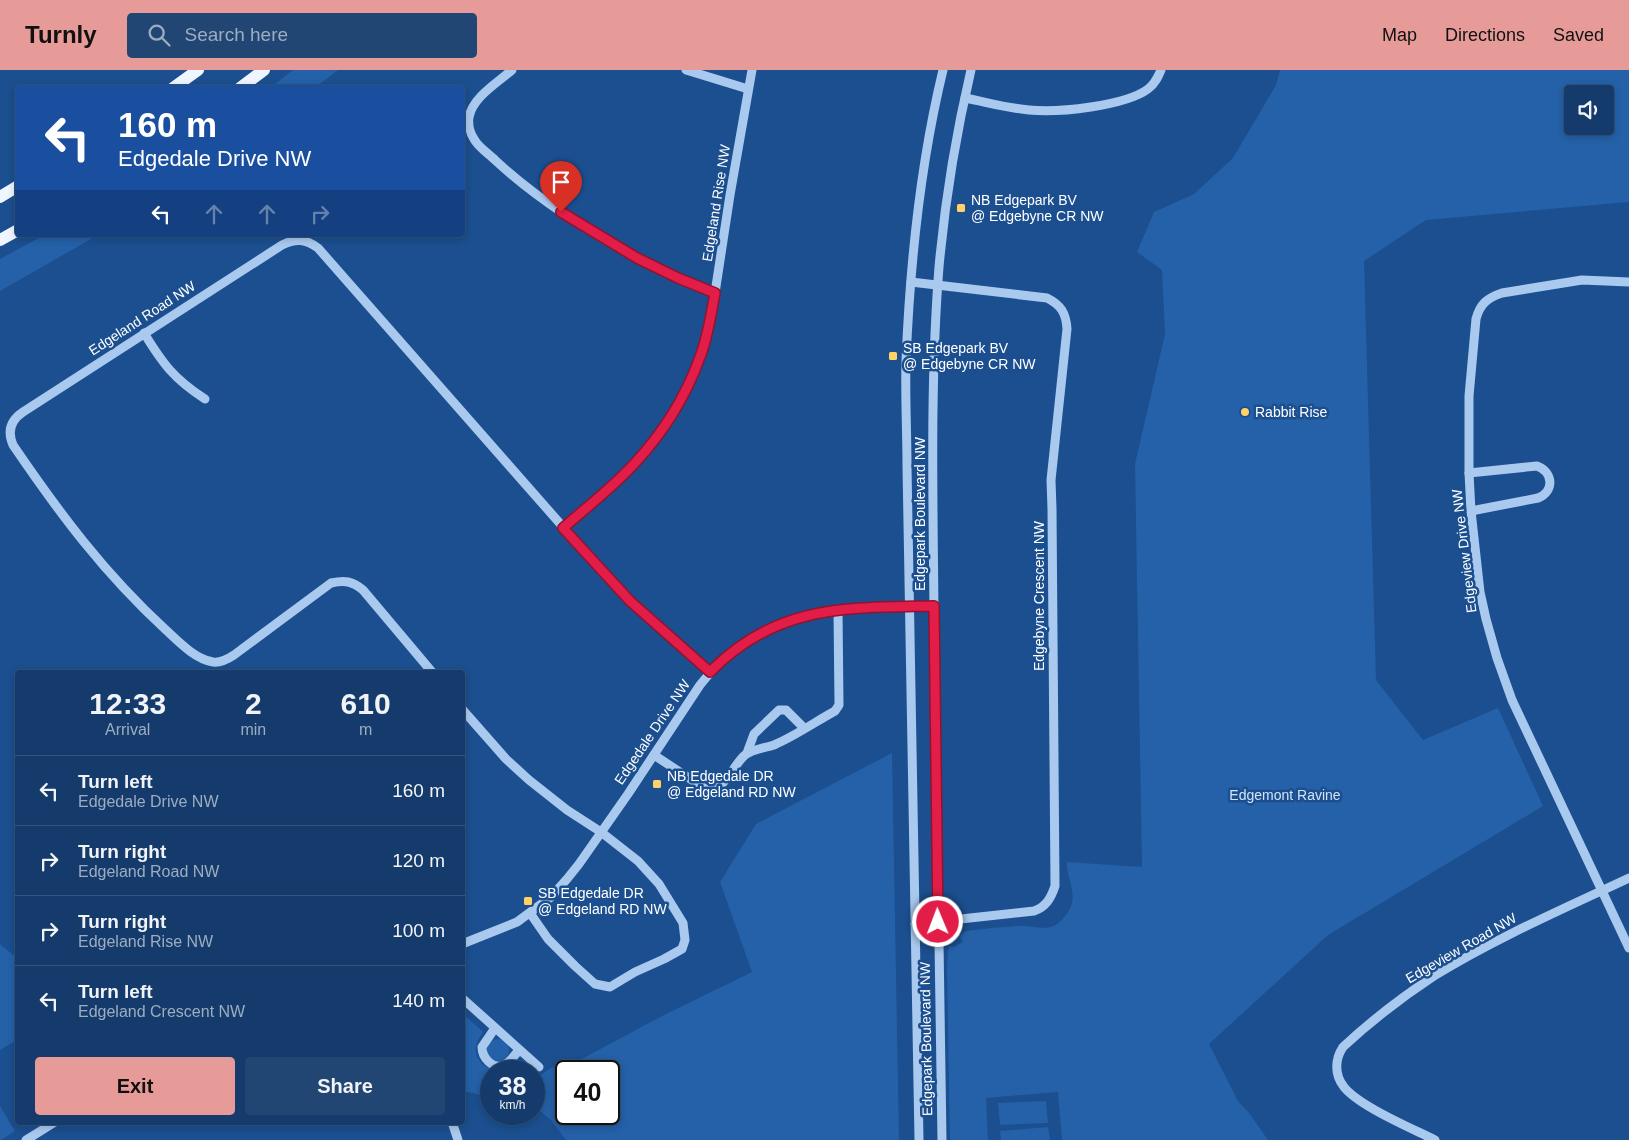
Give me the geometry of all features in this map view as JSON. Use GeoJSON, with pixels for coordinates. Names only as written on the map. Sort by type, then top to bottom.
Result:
{"type":"FeatureCollection","features":[{"type":"Feature","properties":{"kind":"main road"},"geometry":{"type":"LineString","coordinates":[[177,85],[198,70]]}},
{"type":"Feature","properties":{"kind":"main road"},"geometry":{"type":"LineString","coordinates":[[244,85],[264,70]]}},
{"type":"Feature","properties":{"kind":"main road"},"geometry":{"type":"LineString","coordinates":[[0,197],[15,188]]}},
{"type":"Feature","properties":{"kind":"main road"},"geometry":{"type":"LineString","coordinates":[[0,240],[15,232]]}},
{"type":"Feature","properties":{"kind":"street"},"geometry":{"type":"LineString","coordinates":[[512,70],[478,100],[473,107],[469,118],[474,140],[510,172],[561,212],[637,258],[715,293]]}},
{"type":"Feature","properties":{"kind":"street"},"geometry":{"type":"LineString","coordinates":[[686,70],[748,89]]}},
{"type":"Feature","properties":{"kind":"street","name":"Edgeland Rise NW"},"geometry":{"type":"LineString","coordinates":[[563,528],[634,464],[650,446],[676,407],[701,356],[715,293],[752,70]]}},
{"type":"Feature","properties":{"kind":"street","name":"Edgepark Boulevard NW"},"geometry":{"type":"LineString","coordinates":[[919,1140],[906,363],[911,282],[920,196],[926,154],[943,70]]}},
{"type":"Feature","properties":{"kind":"street","name":"Edgepark Boulevard NW"},"geometry":{"type":"LineString","coordinates":[[942,1140],[934,606],[933,376],[938,286],[947,196],[971,70]]}},
{"type":"Feature","properties":{"kind":"street"},"geometry":{"type":"LineString","coordinates":[[965,98],[1005,107],[1060,111],[1095,106],[1140,94],[1150,88],[1162,70]]}},
{"type":"Feature","properties":{"kind":"street","name":"Edgeland Road NW"},"geometry":{"type":"LineString","coordinates":[[430,670],[363,590],[348,581],[331,583],[225,660],[215,663],[203,660],[179,642],[131,597],[101,564],[52,503],[12,445],[10,439],[11,423],[17,416],[282,245],[291,240],[309,242],[318,248],[563,528],[630,601],[710,672]]}},
{"type":"Feature","properties":{"kind":"street","name":"Edgeview Drive NW"},"geometry":{"type":"LineString","coordinates":[[1629,282],[1582,280],[1492,296],[1484,302],[1478,311],[1476,319],[1469,396],[1470,511],[1480,592],[1497,658],[1512,700],[1629,948]]}},
{"type":"Feature","properties":{"kind":"street","name":"Edgebyne Crescent NW"},"geometry":{"type":"LineString","coordinates":[[911,282],[1047,298],[1055,302],[1063,310],[1067,318],[1050,480],[1053,529],[1055,886],[1050,900],[1041,909],[1034,912],[915,924]]}},
{"type":"Feature","properties":{"kind":"street"},"geometry":{"type":"LineString","coordinates":[[144,333],[169,370],[189,388],[205,398]]}},
{"type":"Feature","properties":{"kind":"street"},"geometry":{"type":"LineString","coordinates":[[1469,473],[1537,466],[1546,471],[1550,480],[1546,493],[1538,498],[1470,511]]}},
{"type":"Feature","properties":{"kind":"street","name":"Edgedale Drive NW"},"geometry":{"type":"LineString","coordinates":[[465,943],[517,922],[551,897],[579,864],[700,685],[710,672],[740,645],[784,621],[815,613],[838,610],[934,606]]}},
{"type":"Feature","properties":{"kind":"street"},"geometry":{"type":"LineString","coordinates":[[747,754],[775,744],[835,711],[838,707],[838,610]]}},
{"type":"Feature","properties":{"kind":"street"},"geometry":{"type":"LineString","coordinates":[[654,755],[707,790],[711,790],[720,786],[747,754],[754,734],[779,710],[786,710],[804,728]]}},
{"type":"Feature","properties":{"kind":"street"},"geometry":{"type":"LineString","coordinates":[[465,712],[506,759],[529,780],[638,861],[659,884],[683,923],[685,940],[682,949],[635,972],[610,988],[595,984],[575,966],[548,939],[530,913]]}},
{"type":"Feature","properties":{"kind":"street","name":"Edgeview Road NW"},"geometry":{"type":"LineString","coordinates":[[1435,1140],[1362,1102],[1347,1090],[1339,1080],[1336,1067],[1343,1047],[1404,998],[1434,977],[1510,934],[1629,878]]}},
{"type":"Feature","properties":{"kind":"street"},"geometry":{"type":"LineString","coordinates":[[465,1001],[531,1060]]}},
{"type":"Feature","properties":{"kind":"street"},"geometry":{"type":"LineString","coordinates":[[495,1028],[482,1048],[483,1055],[489,1063],[502,1066],[519,1050]]}},
{"type":"Feature","properties":{"kind":"street"},"geometry":{"type":"LineString","coordinates":[[26,1140],[38,1137],[52,1125]]}},
{"type":"Feature","properties":{"kind":"street"},"geometry":{"type":"LineString","coordinates":[[453,1125],[458,1140]]}},
{"type":"Feature","properties":{"kind":"green space"},"geometry":{"type":"Polygon","coordinates":[[[293,70],[338,70],[319,85],[274,85],[293,70]]]}},
{"type":"Feature","properties":{"kind":"green space","name":"Edgemont Ravine"},"geometry":{"type":"Polygon","coordinates":[[[1280,70],[1629,70],[1629,202],[1426,220],[1364,261],[1376,680],[1423,740],[1498,708],[1543,806],[1328,935],[1209,1044],[1238,1101],[1250,1114],[1268,1140],[1062,1140],[1058,1092],[986,1098],[988,1140],[950,1140],[947,968],[950,946],[954,947],[963,942],[960,938],[966,931],[1019,926],[1044,928],[1060,922],[1070,908],[1073,898],[1067,862],[1142,867],[1135,464],[1165,334],[1162,270],[1137,252],[1154,212],[1194,194],[1233,158],[1276,85],[1280,70]]]}},
{"type":"Feature","properties":{"kind":"green space"},"geometry":{"type":"Polygon","coordinates":[[[40,237],[94,237],[0,291],[0,259],[40,237]]]}},
{"type":"Feature","properties":{"kind":"green space"},"geometry":{"type":"Polygon","coordinates":[[[892,753],[899,1140],[566,1140],[545,1115],[545,1072],[552,1067],[555,1069],[555,1125],[620,1125],[620,1060],[580,1060],[662,1016],[752,972],[720,882],[756,824],[892,753]]]}},
{"type":"Feature","properties":{"kind":"green space"},"geometry":{"type":"Polygon","coordinates":[[[0,944],[15,956],[15,1041],[0,1050],[0,944]]]}},
{"type":"Feature","properties":{"kind":"green space"},"geometry":{"type":"Polygon","coordinates":[[[465,1016],[483,1032],[476,1047],[477,1057],[480,1061],[480,1095],[465,1091],[465,1016]]]}},
{"type":"Feature","properties":{"kind":"green space"},"geometry":{"type":"Polygon","coordinates":[[[494,1040],[502,1040],[508,1046],[508,1054],[502,1060],[494,1060],[488,1054],[488,1046],[494,1040]]]}},
{"type":"Feature","properties":{"kind":"green space"},"geometry":{"type":"Polygon","coordinates":[[[1046,1101],[1048,1123],[1000,1125],[998,1103],[1046,1101]]]}},
{"type":"Feature","properties":{"kind":"green space"},"geometry":{"type":"Polygon","coordinates":[[[0,1106],[15,1131],[1,1140],[0,1140],[0,1106]]]}},
{"type":"Feature","properties":{"kind":"green space"},"geometry":{"type":"Polygon","coordinates":[[[1048,1127],[1050,1140],[1001,1140],[1000,1131],[1048,1127]]]}},
{"type":"Feature","properties":{"kind":"place","name":"NB Edgepark BV @ Edgebyne CR NW"},"geometry":{"type":"Point","coordinates":[961,208]}},
{"type":"Feature","properties":{"kind":"place","name":"SB Edgepark BV @ Edgebyne CR NW"},"geometry":{"type":"Point","coordinates":[893,356]}},
{"type":"Feature","properties":{"kind":"place","name":"Rabbit Rise"},"geometry":{"type":"Point","coordinates":[1245,412]}},
{"type":"Feature","properties":{"kind":"place","name":"NB Edgedale DR @ Edgeland RD NW"},"geometry":{"type":"Point","coordinates":[657,784]}},
{"type":"Feature","properties":{"kind":"place","name":"SB Edgedale DR @ Edgeland RD NW"},"geometry":{"type":"Point","coordinates":[528,901]}},
{"type":"Feature","properties":{"kind":"route"},"geometry":{"type":"LineString","coordinates":[[561,212],[637,258],[715,293],[701,356],[681,400],[672,414],[650,446],[634,464],[563,528],[630,601],[710,672],[750,638],[784,621],[815,613],[838,610],[934,606],[938,922]]}}]}
